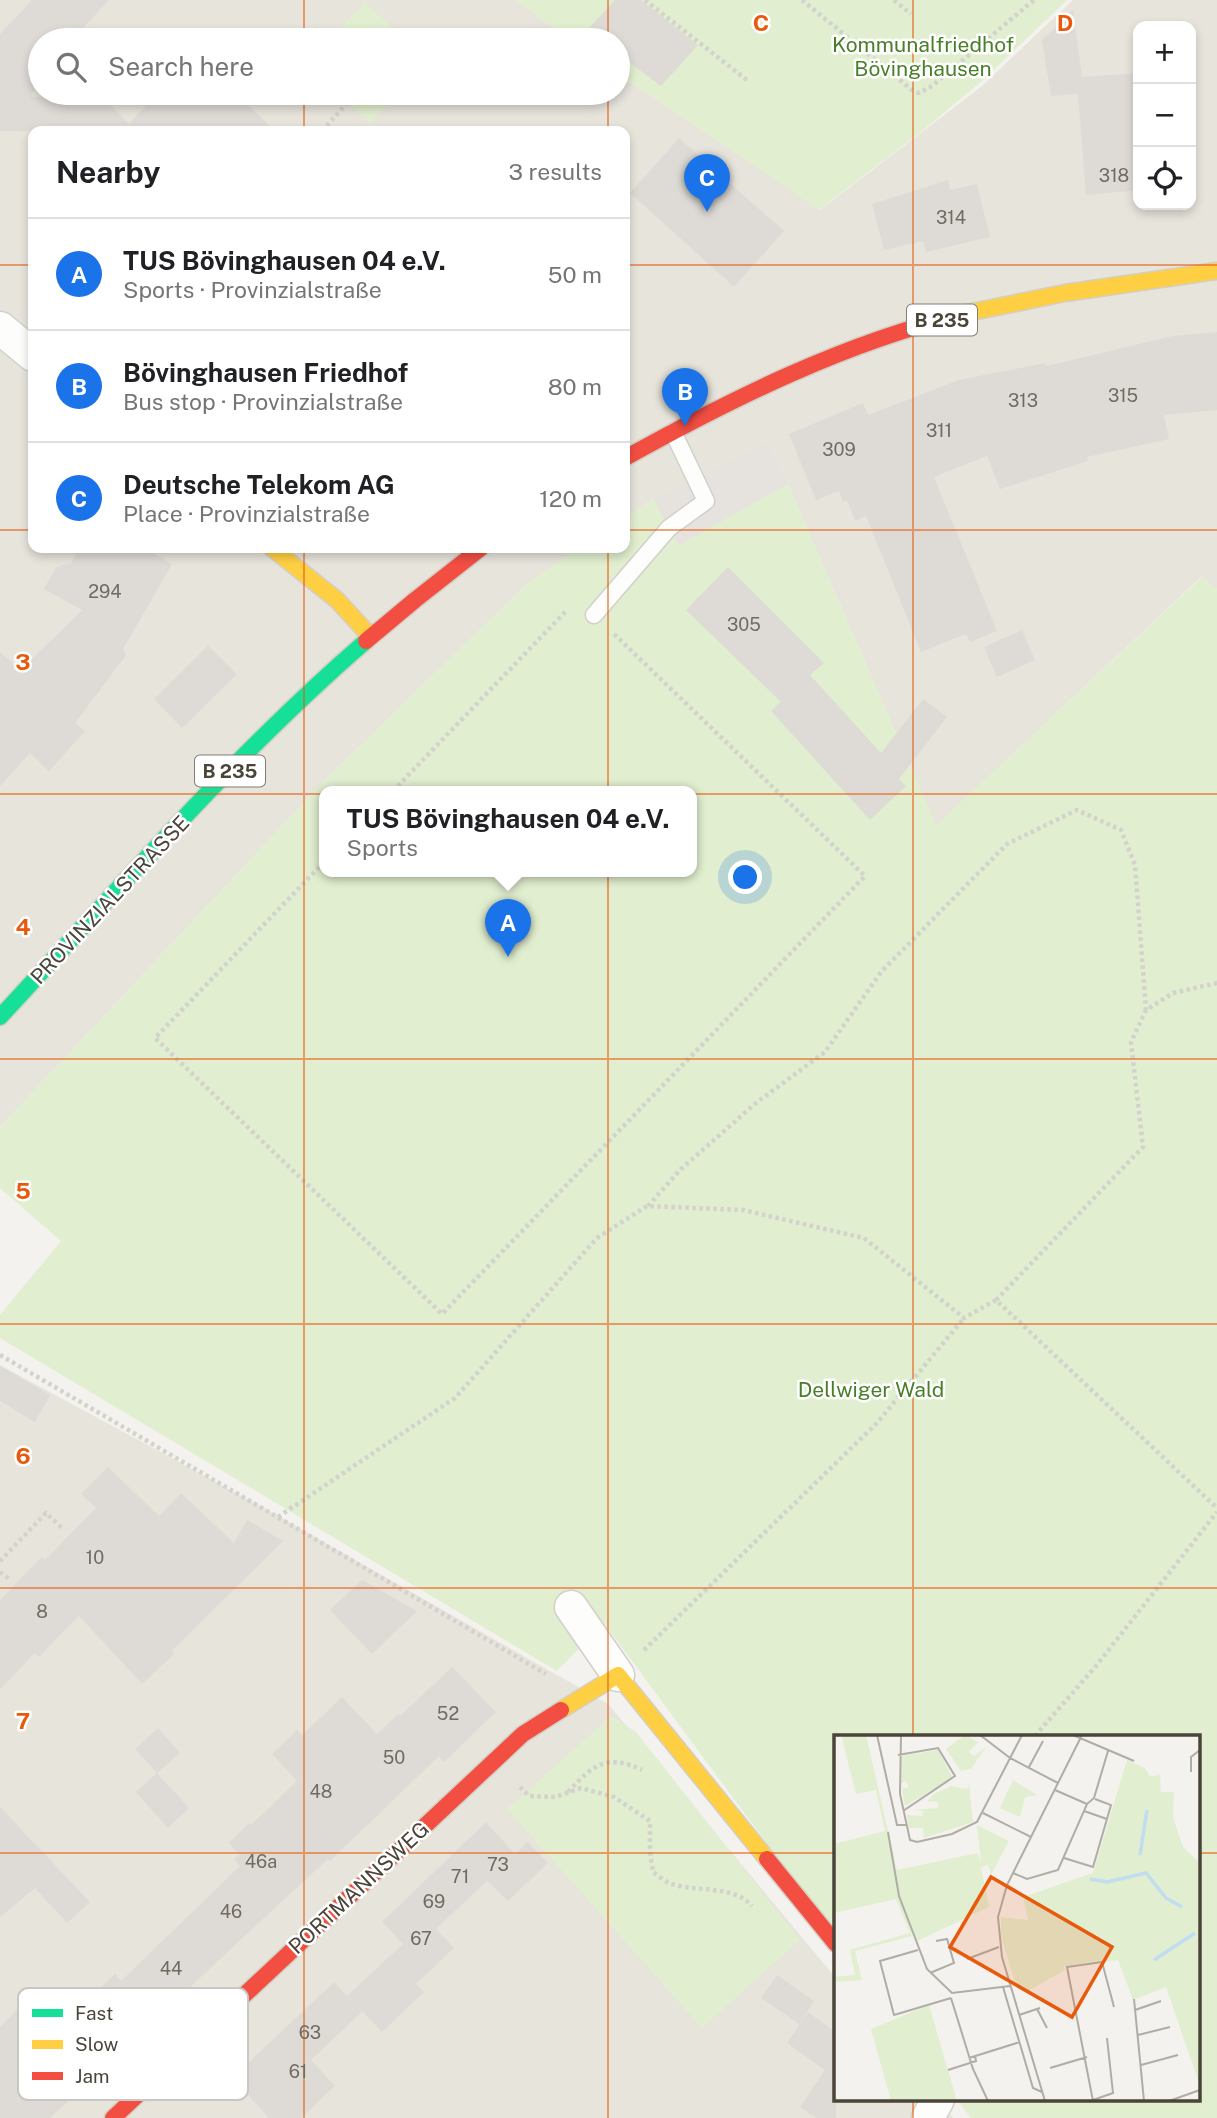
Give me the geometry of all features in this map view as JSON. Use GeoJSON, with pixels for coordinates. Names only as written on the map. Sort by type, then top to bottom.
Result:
{"type":"FeatureCollection","features":[{"type":"Feature","properties":{"kind":"main road","name":"B 235"},"geometry":{"type":"LineString","coordinates":[[630,455],[750,391],[801,369],[916,327],[1032,298],[1217,271]]}},
{"type":"Feature","properties":{"kind":"main road"},"geometry":{"type":"LineString","coordinates":[[278,553],[337,600],[370,636]]}},
{"type":"Feature","properties":{"kind":"main road","name":"PROVINZIALSTRASSE"},"geometry":{"type":"LineString","coordinates":[[0,1017],[250,749],[370,636],[426,588],[474,553]]}},
{"type":"Feature","properties":{"kind":"main road"},"geometry":{"type":"LineString","coordinates":[[618,1675],[834,1943]]}},
{"type":"Feature","properties":{"kind":"main road","name":"PORTMANNSWEG"},"geometry":{"type":"LineString","coordinates":[[248,1991],[523,1734],[618,1675]]}},
{"type":"Feature","properties":{"kind":"main road","name":"PORTMANNSWEG"},"geometry":{"type":"LineString","coordinates":[[113,2118],[132,2100]]}},
{"type":"Feature","properties":{"kind":"street"},"geometry":{"type":"LineString","coordinates":[[0,328],[28,351]]}},
{"type":"Feature","properties":{"kind":"street"},"geometry":{"type":"LineString","coordinates":[[570,1608],[618,1675]]}},
{"type":"Feature","properties":{"kind":"street"},"geometry":{"type":"LineString","coordinates":[[928,2118],[937,2100]]}},
{"type":"Feature","properties":{"kind":"lane"},"geometry":{"type":"LineString","coordinates":[[594,615],[669,528],[706,500],[673,432]]}},
{"type":"Feature","properties":{"kind":"path"},"geometry":{"type":"LineString","coordinates":[[645,0],[748,80]]}},
{"type":"Feature","properties":{"kind":"path"},"geometry":{"type":"LineString","coordinates":[[802,0],[919,93],[933,86],[1034,0]]}},
{"type":"Feature","properties":{"kind":"path"},"geometry":{"type":"LineString","coordinates":[[894,0],[911,15]]}},
{"type":"Feature","properties":{"kind":"path"},"geometry":{"type":"LineString","coordinates":[[326,126],[345,105]]}},
{"type":"Feature","properties":{"kind":"path"},"geometry":{"type":"LineString","coordinates":[[319,867],[155,1038],[442,1314],[864,876],[578,599],[398,786]]}},
{"type":"Feature","properties":{"kind":"path"},"geometry":{"type":"LineString","coordinates":[[278,1517],[455,1398],[597,1238],[648,1206],[681,1169],[756,1103],[825,1052],[881,972],[1007,844],[1077,810],[1121,830],[1135,865],[1146,1010],[1131,1042],[1143,1147],[996,1300],[964,1318],[877,1423],[618,1675]]}},
{"type":"Feature","properties":{"kind":"path"},"geometry":{"type":"LineString","coordinates":[[1146,1010],[1173,993],[1217,983]]}},
{"type":"Feature","properties":{"kind":"path"},"geometry":{"type":"LineString","coordinates":[[648,1206],[743,1210],[864,1238],[964,1318]]}},
{"type":"Feature","properties":{"kind":"path"},"geometry":{"type":"LineString","coordinates":[[996,1300],[1217,1510],[1096,1666],[1037,1735]]}},
{"type":"Feature","properties":{"kind":"path"},"geometry":{"type":"LineString","coordinates":[[0,1355],[486,1641],[552,1677],[581,1698]]}},
{"type":"Feature","properties":{"kind":"path"},"geometry":{"type":"LineString","coordinates":[[0,1561],[46,1513],[62,1528]]}},
{"type":"Feature","properties":{"kind":"path"},"geometry":{"type":"LineString","coordinates":[[0,1572],[9,1579]]}},
{"type":"Feature","properties":{"kind":"path"},"geometry":{"type":"LineString","coordinates":[[495,1760],[529,1796],[555,1797],[581,1788],[614,1797],[650,1821],[653,1872],[669,1884],[725,1892],[747,1900],[754,1909]]}},
{"type":"Feature","properties":{"kind":"path"},"geometry":{"type":"LineString","coordinates":[[567,1793],[586,1772],[610,1761],[623,1761],[642,1770]]}},
{"type":"Feature","properties":{"kind":"shaded area"},"geometry":{"type":"Polygon","coordinates":[[[0,0],[515,0],[554,28],[28,28],[28,105],[630,105],[630,82],[820,210],[982,86],[1073,0],[1217,0],[1217,589],[1201,577],[936,826],[769,440],[653,499],[630,514],[630,126],[28,126],[28,553],[572,553],[530,581],[319,786],[0,1127],[0,0]]]}},
{"type":"Feature","properties":{"kind":"shaded area"},"geometry":{"type":"Polygon","coordinates":[[[769,440],[788,484],[679,545],[653,499],[769,440]]]}},
{"type":"Feature","properties":{"kind":"shaded area"},"geometry":{"type":"Polygon","coordinates":[[[0,1365],[264,1508],[608,1704],[834,1976],[834,2100],[938,2100],[953,2118],[0,2118],[0,1365]]]}},
{"type":"Feature","properties":{"kind":"green space","name":"Kommunalfriedhof Bövinghausen"},"geometry":{"type":"Polygon","coordinates":[[[515,0],[1067,0],[982,81],[819,210],[630,82],[630,28],[554,28],[515,0]]]}},
{"type":"Feature","properties":{"kind":"green space"},"geometry":{"type":"Polygon","coordinates":[[[365,2],[392,28],[340,28],[365,2]]]}},
{"type":"Feature","properties":{"kind":"green space"},"geometry":{"type":"Polygon","coordinates":[[[350,105],[387,105],[370,123],[350,105]]]}},
{"type":"Feature","properties":{"kind":"green space","name":"Dellwiger Wald"},"geometry":{"type":"Polygon","coordinates":[[[769,440],[936,825],[1202,577],[1217,589],[1217,2118],[971,2118],[957,2100],[1200,2100],[1200,1735],[834,1735],[834,1935],[604,1623],[557,1671],[0,1338],[0,1315],[61,1241],[0,1188],[0,1127],[319,786],[319,877],[697,877],[697,786],[319,786],[530,581],[572,553],[630,553],[630,514],[653,499],[769,440]]]}},
{"type":"Feature","properties":{"kind":"green space"},"geometry":{"type":"Polygon","coordinates":[[[611,1716],[636,1732],[800,1940],[702,2028],[507,1809],[611,1716]]]}},
{"type":"Feature","properties":{"kind":"building"},"geometry":{"type":"Polygon","coordinates":[[[32,0],[109,0],[83,28],[28,28],[28,105],[110,105],[129,124],[146,105],[248,105],[270,126],[28,126],[28,131],[0,131],[0,34],[32,0]]]}},
{"type":"Feature","properties":{"kind":"building"},"geometry":{"type":"Polygon","coordinates":[[[615,0],[641,0],[698,45],[661,86],[630,63],[630,28],[589,28],[615,0]]]}},
{"type":"Feature","properties":{"kind":"building"},"geometry":{"type":"Polygon","coordinates":[[[1073,10],[1082,77],[1133,73],[1133,190],[1086,195],[1078,94],[1051,96],[1042,40],[1073,10]]]}},
{"type":"Feature","properties":{"kind":"building"},"geometry":{"type":"Polygon","coordinates":[[[679,138],[784,231],[734,287],[630,193],[679,138]]]}},
{"type":"Feature","properties":{"kind":"building"},"geometry":{"type":"Polygon","coordinates":[[[948,180],[950,190],[977,184],[990,237],[926,252],[923,241],[884,250],[872,204],[948,180]]]}},
{"type":"Feature","properties":{"kind":"building"},"geometry":{"type":"Polygon","coordinates":[[[1217,332],[1217,410],[1164,415],[1169,439],[1087,457],[1088,461],[1000,489],[987,456],[934,477],[997,631],[970,642],[966,634],[921,652],[866,516],[855,521],[847,500],[843,502],[839,491],[816,500],[789,434],[863,403],[868,415],[959,380],[1046,363],[1047,366],[1172,336],[1217,332]]]}},
{"type":"Feature","properties":{"kind":"building"},"geometry":{"type":"Polygon","coordinates":[[[77,553],[153,553],[172,564],[123,649],[126,655],[75,723],[85,731],[49,771],[30,753],[0,786],[0,652],[21,670],[82,610],[44,589],[56,567],[71,563],[77,553]]]}},
{"type":"Feature","properties":{"kind":"building"},"geometry":{"type":"Polygon","coordinates":[[[728,567],[824,663],[810,675],[881,753],[923,699],[947,717],[899,779],[906,786],[870,820],[771,711],[781,702],[686,610],[728,567]]]}},
{"type":"Feature","properties":{"kind":"building"},"geometry":{"type":"Polygon","coordinates":[[[1022,630],[1035,660],[997,677],[984,647],[1022,630]]]}},
{"type":"Feature","properties":{"kind":"building"},"geometry":{"type":"Polygon","coordinates":[[[208,646],[237,674],[182,728],[154,699],[208,646]]]}},
{"type":"Feature","properties":{"kind":"building"},"geometry":{"type":"Polygon","coordinates":[[[0,1366],[50,1395],[35,1422],[0,1401],[0,1366]]]}},
{"type":"Feature","properties":{"kind":"building"},"geometry":{"type":"Polygon","coordinates":[[[108,1467],[159,1516],[181,1493],[234,1543],[247,1520],[283,1541],[142,1684],[79,1616],[39,1657],[35,1653],[0,1689],[0,1600],[42,1557],[45,1560],[96,1508],[81,1494],[108,1467]]]}},
{"type":"Feature","properties":{"kind":"building"},"geometry":{"type":"Polygon","coordinates":[[[362,1580],[417,1611],[372,1654],[330,1610],[362,1580]]]}},
{"type":"Feature","properties":{"kind":"building"},"geometry":{"type":"Polygon","coordinates":[[[452,1667],[496,1712],[444,1762],[439,1756],[330,1861],[328,1859],[190,1988],[100,1988],[115,1974],[121,1981],[240,1866],[234,1859],[240,1855],[229,1843],[297,1781],[272,1754],[297,1730],[302,1735],[342,1697],[377,1734],[398,1714],[400,1716],[452,1667]]]}},
{"type":"Feature","properties":{"kind":"building"},"geometry":{"type":"Polygon","coordinates":[[[158,1728],[180,1753],[157,1773],[135,1749],[158,1728]]]}},
{"type":"Feature","properties":{"kind":"building"},"geometry":{"type":"Polygon","coordinates":[[[157,1773],[189,1808],[168,1828],[136,1792],[157,1773]]]}},
{"type":"Feature","properties":{"kind":"building"},"geometry":{"type":"Polygon","coordinates":[[[0,1807],[90,1902],[67,1923],[35,1888],[0,1917],[0,1807]]]}},
{"type":"Feature","properties":{"kind":"building"},"geometry":{"type":"Polygon","coordinates":[[[486,1822],[515,1854],[528,1842],[548,1863],[508,1901],[487,1881],[436,1929],[454,1948],[416,1984],[424,1992],[382,2032],[349,1998],[362,2012],[311,2060],[335,2086],[301,2118],[269,2118],[248,2095],[248,2063],[334,1982],[347,1996],[403,1944],[382,1922],[486,1822]]]}},
{"type":"Feature","properties":{"kind":"building"},"geometry":{"type":"Polygon","coordinates":[[[777,1975],[814,2001],[799,2024],[761,1998],[777,1975]]]}},
{"type":"Feature","properties":{"kind":"building"},"geometry":{"type":"Polygon","coordinates":[[[18,2009],[18,2100],[69,2100],[50,2118],[0,2118],[0,2027],[18,2009]]]}},
{"type":"Feature","properties":{"kind":"building"},"geometry":{"type":"Polygon","coordinates":[[[808,2012],[834,2031],[836,2118],[816,2118],[800,2107],[825,2070],[787,2043],[808,2012]]]}},
{"type":"Feature","properties":{"kind":"traffic: fast"},"geometry":{"type":"LineString","coordinates":[[0,1017],[224,776],[366,641]]}},
{"type":"Feature","properties":{"kind":"traffic: slow"},"geometry":{"type":"LineString","coordinates":[[967,313],[1065,293],[1217,271]]}},
{"type":"Feature","properties":{"kind":"traffic: slow"},"geometry":{"type":"LineString","coordinates":[[278,553],[337,600],[370,636]]}},
{"type":"Feature","properties":{"kind":"traffic: slow"},"geometry":{"type":"LineString","coordinates":[[561,1710],[618,1675],[767,1859]]}},
{"type":"Feature","properties":{"kind":"traffic: jam"},"geometry":{"type":"LineString","coordinates":[[630,455],[707,414],[791,374],[878,339],[967,313]]}},
{"type":"Feature","properties":{"kind":"traffic: jam"},"geometry":{"type":"LineString","coordinates":[[366,641],[475,553]]}},
{"type":"Feature","properties":{"kind":"traffic: jam"},"geometry":{"type":"LineString","coordinates":[[248,1992],[523,1734],[561,1710]]}},
{"type":"Feature","properties":{"kind":"traffic: jam"},"geometry":{"type":"LineString","coordinates":[[767,1859],[834,1942]]}},
{"type":"Feature","properties":{"kind":"traffic: jam"},"geometry":{"type":"LineString","coordinates":[[113,2118],[132,2100]]}},
{"type":"Feature","properties":{"kind":"place","name":"Deutsche Telekom AG"},"geometry":{"type":"Point","coordinates":[707,212]}},
{"type":"Feature","properties":{"kind":"place","name":"Bövinghausen Friedhof"},"geometry":{"type":"Point","coordinates":[685,426]}},
{"type":"Feature","properties":{"kind":"place","name":"TUS Bövinghausen 04 e.V."},"geometry":{"type":"Point","coordinates":[508,957]}}]}
